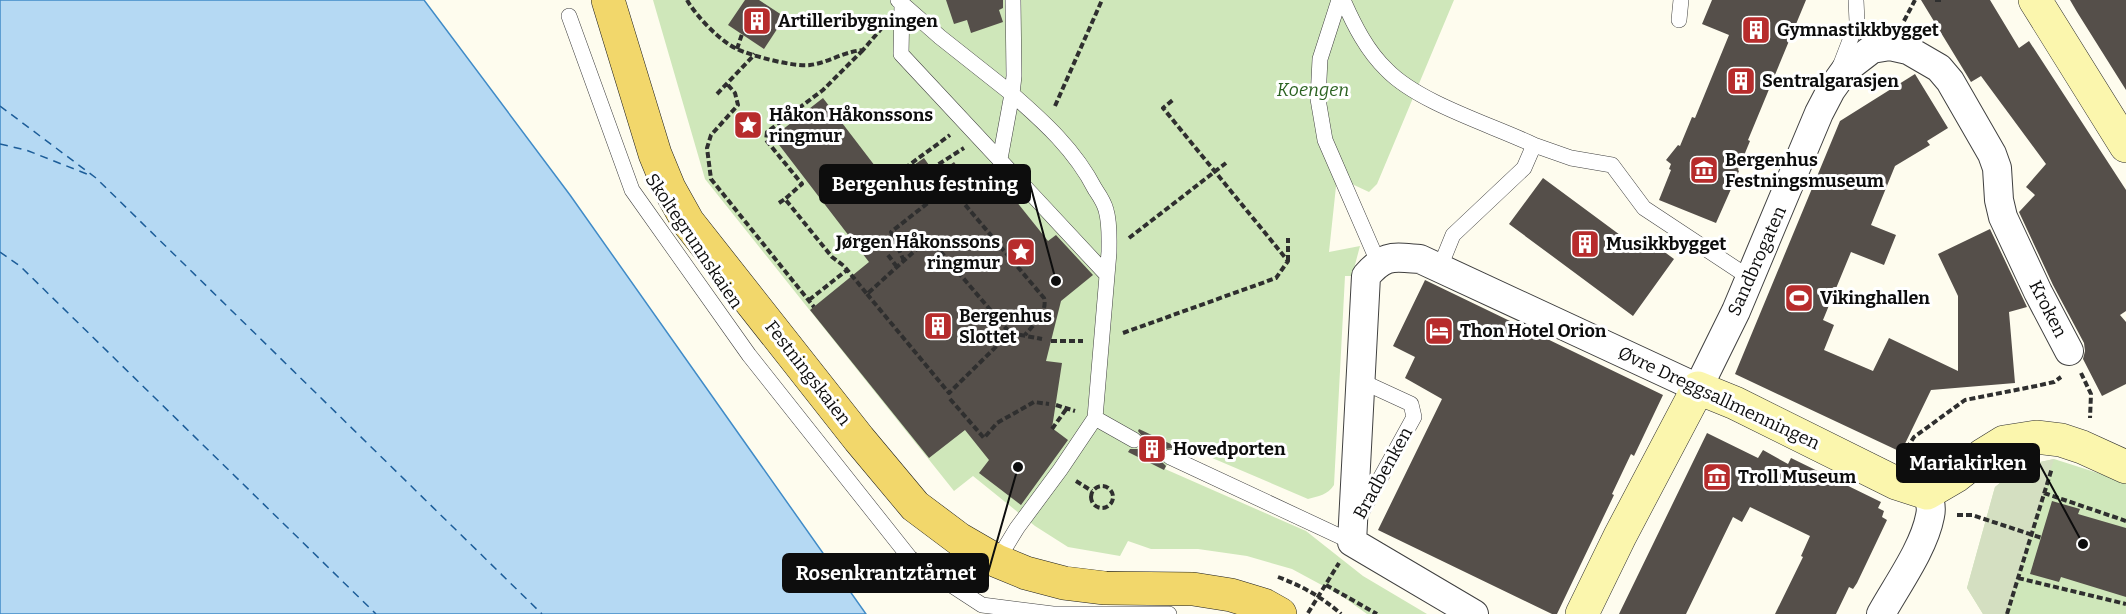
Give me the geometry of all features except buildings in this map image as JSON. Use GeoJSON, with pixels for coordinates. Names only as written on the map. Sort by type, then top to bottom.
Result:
{"type":"FeatureCollection","features":[{"type":"Feature","properties":{"kind":"main road","name":"Festningskaien"},"geometry":{"type":"LineString","coordinates":[[608,0],[655,154],[669,188],[688,222],[859,439],[915,506],[959,539],[997,561],[1026,573],[1064,583],[1105,588],[1161,602]]}},
{"type":"Feature","properties":{"kind":"main road"},"geometry":{"type":"LineString","coordinates":[[1161,602],[1193,589],[1231,595],[1264,605],[1280,614]]}},
{"type":"Feature","properties":{"kind":"street"},"geometry":{"type":"LineString","coordinates":[[2035,0],[2126,146]]}},
{"type":"Feature","properties":{"kind":"street","name":"Sandbrogaten"},"geometry":{"type":"LineString","coordinates":[[1582,614],[1736,311],[1819,113],[1831,90],[1846,69],[1872,49],[1890,46],[1908,50],[1939,69],[1950,81],[1992,154],[1997,168],[1999,200]]}},
{"type":"Feature","properties":{"kind":"street","name":"Kroken"},"geometry":{"type":"LineString","coordinates":[[1999,200],[2009,232],[2072,356]]}},
{"type":"Feature","properties":{"kind":"street","name":"Øvre Dreggsallmenningen"},"geometry":{"type":"LineString","coordinates":[[1378,262],[1394,257],[1420,259],[1440,267],[1698,388],[1735,403],[1938,504]]}},
{"type":"Feature","properties":{"kind":"street","name":"Bradbenken"},"geometry":{"type":"LineString","coordinates":[[1378,262],[1366,276],[1353,534],[1474,614]]}},
{"type":"Feature","properties":{"kind":"street"},"geometry":{"type":"LineString","coordinates":[[1881,614],[1919,546],[1930,516],[1930,502],[1938,504],[1956,476],[1983,455],[2004,442],[2036,436],[2126,448]]}},
{"type":"Feature","properties":{"kind":"street"},"geometry":{"type":"LineString","coordinates":[[2075,441],[2126,467]]}},
{"type":"Feature","properties":{"kind":"lane"},"geometry":{"type":"LineString","coordinates":[[1341,0],[1368,48],[1387,71],[1408,87],[1439,104],[1534,145],[1571,158],[1612,165],[1644,208],[1750,278]]}},
{"type":"Feature","properties":{"kind":"lane"},"geometry":{"type":"LineString","coordinates":[[1341,0],[1320,59],[1318,99],[1325,140],[1378,262]]}},
{"type":"Feature","properties":{"kind":"lane"},"geometry":{"type":"LineString","coordinates":[[1679,20],[1682,0]]}},
{"type":"Feature","properties":{"kind":"lane"},"geometry":{"type":"LineString","coordinates":[[1831,90],[1857,22],[1856,0]]}},
{"type":"Feature","properties":{"kind":"lane"},"geometry":{"type":"LineString","coordinates":[[900,2],[1047,125],[1072,151],[1106,208],[1109,229],[1107,275],[1095,418],[1007,543],[997,561]]}},
{"type":"Feature","properties":{"kind":"lane"},"geometry":{"type":"LineString","coordinates":[[900,2],[901,54],[1107,275]]}},
{"type":"Feature","properties":{"kind":"lane"},"geometry":{"type":"LineString","coordinates":[[999,159],[1014,76],[1011,2]]}},
{"type":"Feature","properties":{"kind":"lane","name":"Skoltegrunnskaien"},"geometry":{"type":"LineString","coordinates":[[569,16],[632,190],[749,356],[910,558],[982,604],[1053,614],[1161,602]]}},
{"type":"Feature","properties":{"kind":"lane"},"geometry":{"type":"LineString","coordinates":[[1440,267],[1453,235],[1524,168],[1534,145]]}},
{"type":"Feature","properties":{"kind":"lane","name":"Bradbenken"},"geometry":{"type":"LineString","coordinates":[[1353,534],[1414,417],[1412,404],[1361,381]]}},
{"type":"Feature","properties":{"kind":"lane"},"geometry":{"type":"LineString","coordinates":[[1095,418],[1134,440]]}},
{"type":"Feature","properties":{"kind":"lane"},"geometry":{"type":"LineString","coordinates":[[1170,457],[1353,534]]}},
{"type":"Feature","properties":{"kind":"path"},"geometry":{"type":"LineString","coordinates":[[687,0],[693,11],[723,40],[737,49],[791,64],[808,66],[847,52],[863,50]]}},
{"type":"Feature","properties":{"kind":"path"},"geometry":{"type":"LineString","coordinates":[[1047,125],[1102,0]]}},
{"type":"Feature","properties":{"kind":"path"},"geometry":{"type":"LineString","coordinates":[[1935,0],[1941,0]]}},
{"type":"Feature","properties":{"kind":"path"},"geometry":{"type":"LineString","coordinates":[[779,203],[802,184],[766,140],[766,132],[823,90],[863,50],[900,2]]}},
{"type":"Feature","properties":{"kind":"path"},"geometry":{"type":"LineString","coordinates":[[737,49],[742,34]]}},
{"type":"Feature","properties":{"kind":"path"},"geometry":{"type":"LineString","coordinates":[[717,94],[755,54]]}},
{"type":"Feature","properties":{"kind":"path"},"geometry":{"type":"LineString","coordinates":[[728,85],[735,93],[738,105],[711,135],[707,148],[711,179],[814,307]]}},
{"type":"Feature","properties":{"kind":"path"},"geometry":{"type":"LineString","coordinates":[[1174,99],[1163,108],[1288,261]]}},
{"type":"Feature","properties":{"kind":"path"},"geometry":{"type":"LineString","coordinates":[[890,179],[966,123]]}},
{"type":"Feature","properties":{"kind":"path"},"geometry":{"type":"LineString","coordinates":[[931,169],[980,138]]}},
{"type":"Feature","properties":{"kind":"path"},"geometry":{"type":"LineString","coordinates":[[1130,237],[1226,163]]}},
{"type":"Feature","properties":{"kind":"path"},"geometry":{"type":"LineString","coordinates":[[904,261],[891,232],[943,191],[956,194],[1044,298],[1046,305],[1044,311],[1025,336]]}},
{"type":"Feature","properties":{"kind":"path"},"geometry":{"type":"LineString","coordinates":[[785,199],[949,393],[1010,333]]}},
{"type":"Feature","properties":{"kind":"path"},"geometry":{"type":"LineString","coordinates":[[867,294],[929,238],[1010,333],[1042,339]]}},
{"type":"Feature","properties":{"kind":"path"},"geometry":{"type":"LineString","coordinates":[[1051,341],[1101,341],[1276,278],[1288,261],[1288,238]]}},
{"type":"Feature","properties":{"kind":"path"},"geometry":{"type":"LineString","coordinates":[[888,255],[897,267]]}},
{"type":"Feature","properties":{"kind":"path"},"geometry":{"type":"LineString","coordinates":[[809,300],[847,270]]}},
{"type":"Feature","properties":{"kind":"path"},"geometry":{"type":"LineString","coordinates":[[968,283],[973,279]]}},
{"type":"Feature","properties":{"kind":"path"},"geometry":{"type":"LineString","coordinates":[[2007,614],[2044,494],[2075,441],[2091,394],[2072,356]]}},
{"type":"Feature","properties":{"kind":"path"},"geometry":{"type":"LineString","coordinates":[[1898,461],[1914,436],[1965,400],[2054,382],[2066,373],[2072,356]]}},
{"type":"Feature","properties":{"kind":"path"},"geometry":{"type":"LineString","coordinates":[[950,399],[984,438],[997,423],[1034,402],[1049,404]]}},
{"type":"Feature","properties":{"kind":"path"},"geometry":{"type":"LineString","coordinates":[[1052,429],[1067,408]]}},
{"type":"Feature","properties":{"kind":"path"},"geometry":{"type":"LineString","coordinates":[[1078,482],[1092,491]]}},
{"type":"Feature","properties":{"kind":"path"},"geometry":{"type":"LineString","coordinates":[[1098,486],[1108,488],[1113,494],[1111,504],[1104,508],[1097,507],[1092,502],[1092,491],[1098,486]]}},
{"type":"Feature","properties":{"kind":"path"},"geometry":{"type":"LineString","coordinates":[[2044,494],[2126,521]]}},
{"type":"Feature","properties":{"kind":"path"},"geometry":{"type":"LineString","coordinates":[[1938,504],[2042,538]]}},
{"type":"Feature","properties":{"kind":"path"},"geometry":{"type":"LineString","coordinates":[[1308,614],[1353,534]]}},
{"type":"Feature","properties":{"kind":"path"},"geometry":{"type":"LineString","coordinates":[[2018,578],[2126,604]]}},
{"type":"Feature","properties":{"kind":"path"},"geometry":{"type":"LineString","coordinates":[[1326,585],[1377,614]]}},
{"type":"Feature","properties":{"kind":"green space","name":"Koengen"},"geometry":{"type":"Polygon","coordinates":[[[653,0],[1454,0],[1377,184],[1369,192],[1337,177],[1329,252],[1360,246],[1352,276],[1345,276],[1334,485],[1326,493],[1308,499],[1177,443],[1165,469],[1306,531],[1363,576],[1427,614],[1367,614],[1342,596],[1292,569],[1247,556],[1198,549],[1151,549],[1128,541],[1120,556],[1068,547],[1035,526],[973,476],[954,491],[705,179],[653,0]]]}},
{"type":"Feature","properties":{"kind":"green space"},"geometry":{"type":"Polygon","coordinates":[[[2054,459],[2126,482],[2126,614],[1983,614],[1967,588],[1995,487],[2021,466],[2054,459]]]}},
{"type":"Feature","properties":{"kind":"green space"},"geometry":{"type":"Polygon","coordinates":[[[2054,459],[2007,614],[1983,614],[1967,588],[1995,487],[2021,466],[2054,459]]]}},
{"type":"Feature","properties":{"kind":"water"},"geometry":{"type":"Polygon","coordinates":[[[0,0],[424,0],[570,195],[866,614],[0,614],[0,0]]]}},
{"type":"Feature","properties":{"kind":"ferry route"},"geometry":{"type":"LineString","coordinates":[[0,106],[96,178],[542,614]]}},
{"type":"Feature","properties":{"kind":"ferry route"},"geometry":{"type":"LineString","coordinates":[[0,144],[26,150],[92,176]]}},
{"type":"Feature","properties":{"kind":"ferry route"},"geometry":{"type":"LineString","coordinates":[[0,252],[20,266],[376,614]]}},
{"type":"Feature","properties":{"kind":"place","name":"Artilleribygningen"},"geometry":{"type":"Point","coordinates":[757,21]}},
{"type":"Feature","properties":{"kind":"place","name":"Gymnastikkbygget"},"geometry":{"type":"Point","coordinates":[1756,30]}},
{"type":"Feature","properties":{"kind":"place","name":"Sentralgarasjen"},"geometry":{"type":"Point","coordinates":[1741,81]}},
{"type":"Feature","properties":{"kind":"place","name":"Håkon Håkonssons ringmur"},"geometry":{"type":"Point","coordinates":[748,125]}},
{"type":"Feature","properties":{"kind":"place","name":"Bergenhus Festningsmuseum"},"geometry":{"type":"Point","coordinates":[1704,170]}},
{"type":"Feature","properties":{"kind":"place","name":"Musikkbygget"},"geometry":{"type":"Point","coordinates":[1585,244]}},
{"type":"Feature","properties":{"kind":"place","name":"Jørgen Håkonssons ringmur"},"geometry":{"type":"Point","coordinates":[1021,252]}},
{"type":"Feature","properties":{"kind":"place","name":"Bergenhus festning"},"geometry":{"type":"Point","coordinates":[1056,281]}},
{"type":"Feature","properties":{"kind":"place","name":"Vikinghallen"},"geometry":{"type":"Point","coordinates":[1799,298]}},
{"type":"Feature","properties":{"kind":"place","name":"Bergenhus Slottet"},"geometry":{"type":"Point","coordinates":[938,326]}},
{"type":"Feature","properties":{"kind":"place","name":"Thon Hotel Orion"},"geometry":{"type":"Point","coordinates":[1439,331]}},
{"type":"Feature","properties":{"kind":"place","name":"Hovedporten"},"geometry":{"type":"Point","coordinates":[1152,449]}},
{"type":"Feature","properties":{"kind":"place","name":"Rosenkrantztårnet"},"geometry":{"type":"Point","coordinates":[1018,467]}},
{"type":"Feature","properties":{"kind":"place","name":"Troll Museum"},"geometry":{"type":"Point","coordinates":[1717,477]}},
{"type":"Feature","properties":{"kind":"place","name":"Mariakirken"},"geometry":{"type":"Point","coordinates":[2083,544]}}]}
